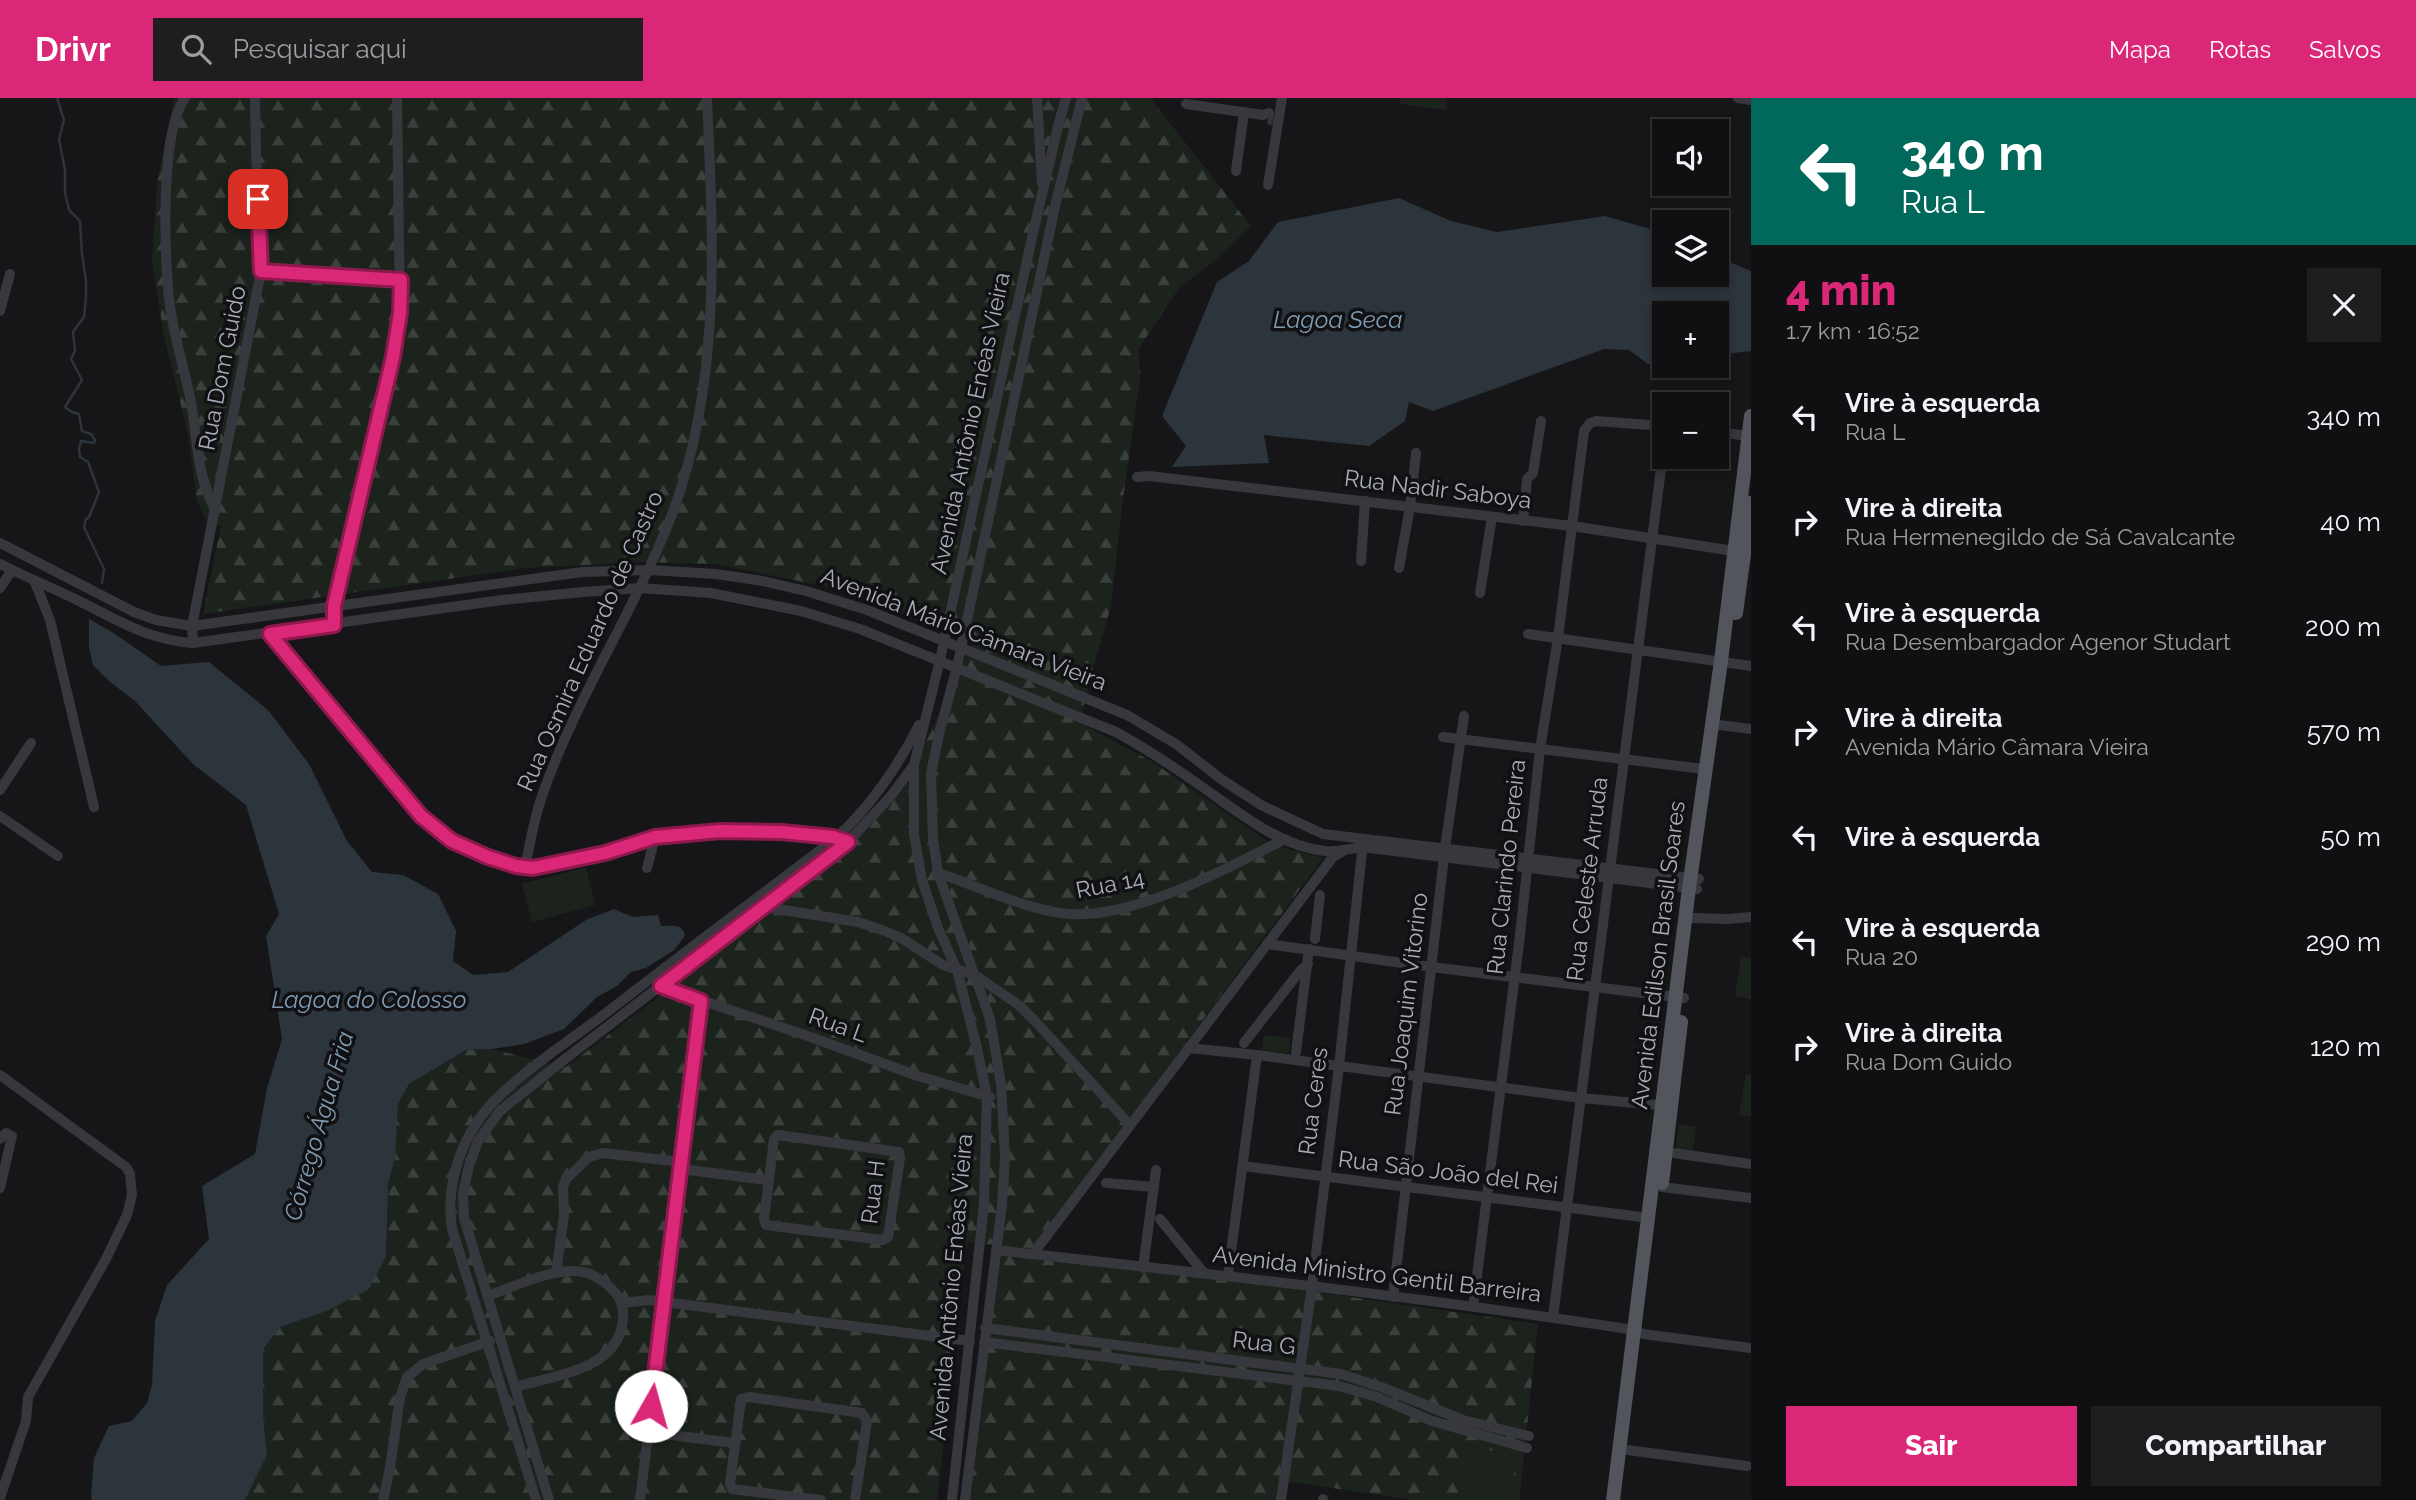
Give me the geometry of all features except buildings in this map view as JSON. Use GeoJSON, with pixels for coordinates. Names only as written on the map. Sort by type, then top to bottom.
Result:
{"type":"FeatureCollection","features":[{"type":"Feature","properties":{"kind":"main road","name":"Avenida Edilson Brasil Soares"},"geometry":{"type":"LineString","coordinates":[[1741,555],[1751,416]]}},
{"type":"Feature","properties":{"kind":"main road","name":"Avenida Edilson Brasil Soares"},"geometry":{"type":"LineString","coordinates":[[1622,1500],[1624,1449],[1648,1219],[1667,1106],[1694,884],[1704,769],[1751,503]]}},
{"type":"Feature","properties":{"kind":"main road","name":"Avenida Edilson Brasil Soares"},"geometry":{"type":"LineString","coordinates":[[1679,997],[1693,918],[1694,884],[1725,726],[1725,662]]}},
{"type":"Feature","properties":{"kind":"main road","name":"Avenida Edilson Brasil Soares"},"geometry":{"type":"LineString","coordinates":[[1638,1332],[1662,1187],[1667,1106]]}},
{"type":"Feature","properties":{"kind":"main road","name":"Avenida Edilson Brasil Soares"},"geometry":{"type":"LineString","coordinates":[[1613,1500],[1624,1449]]}},
{"type":"Feature","properties":{"kind":"street"},"geometry":{"type":"LineString","coordinates":[[185,98],[174,120],[169,155],[167,281],[171,316],[190,398],[205,489],[216,510]]}},
{"type":"Feature","properties":{"kind":"street","name":"Rua Dom Guido"},"geometry":{"type":"LineString","coordinates":[[193,643],[192,626],[261,271],[256,98]]}},
{"type":"Feature","properties":{"kind":"street"},"geometry":{"type":"LineString","coordinates":[[334,625],[334,606],[393,357],[400,313],[397,98]]}},
{"type":"Feature","properties":{"kind":"street","name":"Rua Osmira Eduardo de Castro"},"geometry":{"type":"LineString","coordinates":[[525,868],[533,825],[543,794],[569,733],[650,570],[681,486],[707,365],[710,336],[706,98]]}},
{"type":"Feature","properties":{"kind":"street"},"geometry":{"type":"LineString","coordinates":[[1037,98],[1043,193]]}},
{"type":"Feature","properties":{"kind":"street","name":"Avenida Antônio Enéas Vieira"},"geometry":{"type":"LineString","coordinates":[[951,1500],[984,1204],[988,1133],[986,1096],[976,1044],[957,970],[928,899],[917,855],[913,804],[914,765],[1066,98]]}},
{"type":"Feature","properties":{"kind":"street","name":"Avenida Antônio Enéas Vieira"},"geometry":{"type":"LineString","coordinates":[[965,1500],[1004,1183],[1003,1101],[990,1019],[938,873],[933,840],[932,773],[1021,375],[1056,202],[1082,98]]}},
{"type":"Feature","properties":{"kind":"street"},"geometry":{"type":"LineString","coordinates":[[1268,185],[1272,117],[1283,98]]}},
{"type":"Feature","properties":{"kind":"street"},"geometry":{"type":"LineString","coordinates":[[1738,98],[1751,100]]}},
{"type":"Feature","properties":{"kind":"street"},"geometry":{"type":"LineString","coordinates":[[1186,104],[1272,117]]}},
{"type":"Feature","properties":{"kind":"street"},"geometry":{"type":"LineString","coordinates":[[1236,171],[1244,112]]}},
{"type":"Feature","properties":{"kind":"street"},"geometry":{"type":"LineString","coordinates":[[261,271],[401,280]]}},
{"type":"Feature","properties":{"kind":"street"},"geometry":{"type":"LineString","coordinates":[[0,311],[10,274]]}},
{"type":"Feature","properties":{"kind":"street"},"geometry":{"type":"LineString","coordinates":[[1522,521],[1527,479],[1533,473],[1541,421]]}},
{"type":"Feature","properties":{"kind":"street","name":"Rua Clarindo Pereira"},"geometry":{"type":"LineString","coordinates":[[1473,1307],[1515,977],[1540,750],[1558,638],[1584,431],[1590,423],[1603,421],[1652,425]]}},
{"type":"Feature","properties":{"kind":"street"},"geometry":{"type":"LineString","coordinates":[[1729,434],[1749,436]]}},
{"type":"Feature","properties":{"kind":"street"},"geometry":{"type":"LineString","coordinates":[[1399,568],[1416,453]]}},
{"type":"Feature","properties":{"kind":"street","name":"Rua Celeste Arruda"},"geometry":{"type":"LineString","coordinates":[[1553,1317],[1661,469]]}},
{"type":"Feature","properties":{"kind":"street","name":"Rua Nadir Saboya"},"geometry":{"type":"LineString","coordinates":[[1138,477],[1149,476],[1572,526],[1652,537],[1741,555]]}},
{"type":"Feature","properties":{"kind":"street"},"geometry":{"type":"LineString","coordinates":[[1361,561],[1365,501]]}},
{"type":"Feature","properties":{"kind":"street"},"geometry":{"type":"LineString","coordinates":[[1480,593],[1493,517]]}},
{"type":"Feature","properties":{"kind":"street","name":"Avenida Mário Câmara Vieira"},"geometry":{"type":"LineString","coordinates":[[0,542],[134,612],[156,620],[192,626],[582,572],[650,570],[716,573],[806,591],[867,610],[1127,715],[1176,744],[1261,806],[1324,834],[1694,884]]}},
{"type":"Feature","properties":{"kind":"street","name":"Avenida Mário Câmara Vieira"},"geometry":{"type":"LineString","coordinates":[[0,564],[131,629],[155,638],[193,643],[502,600],[639,588],[711,593],[801,611],[860,629],[1116,732],[1154,753],[1258,826],[1285,839],[1323,851],[1345,850]]}},
{"type":"Feature","properties":{"kind":"street"},"geometry":{"type":"LineString","coordinates":[[0,588],[12,570]]}},
{"type":"Feature","properties":{"kind":"street"},"geometry":{"type":"LineString","coordinates":[[34,580],[50,620],[94,807]]}},
{"type":"Feature","properties":{"kind":"street"},"geometry":{"type":"LineString","coordinates":[[270,634],[421,816],[452,841],[488,857],[525,868],[550,866],[605,853],[655,837],[720,831],[781,832],[836,838],[848,842]]}},
{"type":"Feature","properties":{"kind":"street"},"geometry":{"type":"LineString","coordinates":[[1528,634],[1751,666]]}},
{"type":"Feature","properties":{"kind":"street"},"geometry":{"type":"LineString","coordinates":[[536,1500],[451,1221],[451,1196],[461,1150],[479,1118],[496,1099],[548,1056],[836,838],[880,791],[900,761],[929,707]]}},
{"type":"Feature","properties":{"kind":"street","name":"Rua Joaquim Vitorino"},"geometry":{"type":"LineString","coordinates":[[1393,1297],[1445,852],[1464,716]]}},
{"type":"Feature","properties":{"kind":"street"},"geometry":{"type":"LineString","coordinates":[[1725,726],[1751,729]]}},
{"type":"Feature","properties":{"kind":"street"},"geometry":{"type":"LineString","coordinates":[[1443,737],[1704,769]]}},
{"type":"Feature","properties":{"kind":"street"},"geometry":{"type":"LineString","coordinates":[[0,790],[31,743]]}},
{"type":"Feature","properties":{"kind":"street"},"geometry":{"type":"LineString","coordinates":[[549,1500],[464,1218],[464,1184],[478,1142],[500,1111],[848,842],[890,797],[914,765]]}},
{"type":"Feature","properties":{"kind":"street"},"geometry":{"type":"LineString","coordinates":[[0,816],[58,856]]}},
{"type":"Feature","properties":{"kind":"street"},"geometry":{"type":"LineString","coordinates":[[647,868],[655,837]]}},
{"type":"Feature","properties":{"kind":"street","name":"Rua 14"},"geometry":{"type":"LineString","coordinates":[[938,873],[1051,911],[1087,914],[1152,900],[1285,839]]}},
{"type":"Feature","properties":{"kind":"street"},"geometry":{"type":"LineString","coordinates":[[1033,1254],[1333,857],[1361,841]]}},
{"type":"Feature","properties":{"kind":"street","name":"Rua Ceres"},"geometry":{"type":"LineString","coordinates":[[1281,1500],[1297,1374],[1312,1286],[1339,1066],[1361,841]]}},
{"type":"Feature","properties":{"kind":"street"},"geometry":{"type":"LineString","coordinates":[[1296,1052],[1320,895]]}},
{"type":"Feature","properties":{"kind":"street"},"geometry":{"type":"LineString","coordinates":[[765,907],[873,927],[901,938],[943,965],[975,975],[1020,1006],[1129,1124]]}},
{"type":"Feature","properties":{"kind":"street"},"geometry":{"type":"LineString","coordinates":[[1693,918],[1751,917]]}},
{"type":"Feature","properties":{"kind":"street"},"geometry":{"type":"LineString","coordinates":[[1267,944],[1313,946],[1349,956],[1679,997]]}},
{"type":"Feature","properties":{"kind":"street"},"geometry":{"type":"LineString","coordinates":[[1244,1043],[1308,964]]}},
{"type":"Feature","properties":{"kind":"street","name":"Rua L"},"geometry":{"type":"LineString","coordinates":[[661,986],[918,1076],[1003,1101]]}},
{"type":"Feature","properties":{"kind":"street"},"geometry":{"type":"LineString","coordinates":[[640,1500],[701,1001]]}},
{"type":"Feature","properties":{"kind":"street"},"geometry":{"type":"LineString","coordinates":[[1188,1048],[1581,1098],[1667,1106]]}},
{"type":"Feature","properties":{"kind":"street"},"geometry":{"type":"LineString","coordinates":[[1228,1275],[1257,1055]]}},
{"type":"Feature","properties":{"kind":"street"},"geometry":{"type":"LineString","coordinates":[[0,1075],[127,1167],[132,1195],[127,1215],[106,1259],[28,1397],[26,1421],[0,1498]]}},
{"type":"Feature","properties":{"kind":"street"},"geometry":{"type":"LineString","coordinates":[[0,1139],[6,1133],[12,1136],[0,1188]]}},
{"type":"Feature","properties":{"kind":"street","name":"Rua H"},"geometry":{"type":"LineString","coordinates":[[778,1135],[895,1150],[900,1158],[890,1235],[883,1240],[766,1225],[764,1219],[767,1180],[774,1139],[778,1135]]}},
{"type":"Feature","properties":{"kind":"street"},"geometry":{"type":"LineString","coordinates":[[1666,1152],[1751,1164]]}},
{"type":"Feature","properties":{"kind":"street"},"geometry":{"type":"LineString","coordinates":[[556,1273],[564,1215],[563,1187],[566,1179],[593,1155],[603,1153],[767,1180]]}},
{"type":"Feature","properties":{"kind":"street","name":"Rua São João del Rei"},"geometry":{"type":"LineString","coordinates":[[1243,1166],[1648,1219]]}},
{"type":"Feature","properties":{"kind":"street"},"geometry":{"type":"LineString","coordinates":[[1143,1268],[1156,1170]]}},
{"type":"Feature","properties":{"kind":"street"},"geometry":{"type":"LineString","coordinates":[[1105,1183],[1154,1187]]}},
{"type":"Feature","properties":{"kind":"street"},"geometry":{"type":"LineString","coordinates":[[1662,1187],[1751,1198]]}},
{"type":"Feature","properties":{"kind":"street"},"geometry":{"type":"LineString","coordinates":[[1160,1219],[1203,1272]]}},
{"type":"Feature","properties":{"kind":"street","name":"Avenida Ministro Gentil Barreira"},"geometry":{"type":"LineString","coordinates":[[996,1250],[1143,1268],[1228,1275],[1553,1317],[1751,1349]]}},
{"type":"Feature","properties":{"kind":"street"},"geometry":{"type":"LineString","coordinates":[[487,1296],[556,1273],[574,1271],[596,1277],[607,1285],[622,1303],[621,1330],[616,1343],[607,1354],[590,1365],[515,1387]]}},
{"type":"Feature","properties":{"kind":"street"},"geometry":{"type":"LineString","coordinates":[[622,1303],[644,1299],[970,1340]]}},
{"type":"Feature","properties":{"kind":"street","name":"Rua G"},"geometry":{"type":"LineString","coordinates":[[985,1328],[1297,1374]]}},
{"type":"Feature","properties":{"kind":"street"},"geometry":{"type":"LineString","coordinates":[[383,1500],[400,1397],[407,1377],[422,1364],[501,1338]]}},
{"type":"Feature","properties":{"kind":"street","name":"Rua G"},"geometry":{"type":"LineString","coordinates":[[984,1342],[1297,1374],[1341,1374],[1524,1441]]}},
{"type":"Feature","properties":{"kind":"street"},"geometry":{"type":"LineString","coordinates":[[821,1500],[732,1489],[730,1484],[740,1401],[744,1398],[862,1413],[867,1421],[855,1500]]}},
{"type":"Feature","properties":{"kind":"street"},"geometry":{"type":"LineString","coordinates":[[648,1432],[734,1443]]}},
{"type":"Feature","properties":{"kind":"street"},"geometry":{"type":"LineString","coordinates":[[1624,1449],[1748,1466]]}},
{"type":"Feature","properties":{"kind":"green space"},"geometry":{"type":"Polygon","coordinates":[[[174,98],[1150,98],[1251,226],[1222,255],[1179,288],[1139,348],[1140,378],[1111,606],[1080,723],[1151,761],[1266,840],[1284,848],[1323,858],[1032,1249],[967,1242],[937,1500],[245,1500],[267,1455],[263,1419],[263,1349],[280,1327],[327,1311],[388,1184],[395,1158],[398,1104],[409,1084],[466,1050],[492,1049],[566,1067],[764,917],[867,830],[907,781],[973,642],[834,588],[715,564],[644,562],[525,568],[203,614],[221,526],[207,522],[197,500],[188,434],[164,336],[152,261],[157,183],[174,98]]]}},
{"type":"Feature","properties":{"kind":"green space"},"geometry":{"type":"Polygon","coordinates":[[[1401,98],[1447,98],[1446,110],[1400,104],[1401,98]]]}},
{"type":"Feature","properties":{"kind":"green space"},"geometry":{"type":"Polygon","coordinates":[[[586,867],[595,905],[532,922],[522,884],[586,867]]]}},
{"type":"Feature","properties":{"kind":"green space"},"geometry":{"type":"Polygon","coordinates":[[[1741,956],[1751,958],[1751,999],[1735,996],[1741,956]]]}},
{"type":"Feature","properties":{"kind":"green space"},"geometry":{"type":"Polygon","coordinates":[[[1264,1035],[1291,1038],[1289,1053],[1262,1050],[1264,1035]]]}},
{"type":"Feature","properties":{"kind":"green space"},"geometry":{"type":"Polygon","coordinates":[[[1746,1074],[1751,1075],[1751,1116],[1739,1115],[1746,1074]]]}},
{"type":"Feature","properties":{"kind":"green space"},"geometry":{"type":"Polygon","coordinates":[[[1679,1124],[1696,1127],[1693,1152],[1676,1150],[1679,1124]]]}},
{"type":"Feature","properties":{"kind":"green space"},"geometry":{"type":"Polygon","coordinates":[[[998,1253],[1302,1290],[1538,1324],[1519,1500],[1413,1500],[1279,1480],[1276,1500],[967,1500],[998,1253]]]}},
{"type":"Feature","properties":{"kind":"green space"},"geometry":{"type":"Polygon","coordinates":[[[1468,1446],[1518,1456],[1509,1498],[1460,1489],[1468,1446]]]}},
{"type":"Feature","properties":{"kind":"water","name":"Lagoa Seca"},"geometry":{"type":"Polygon","coordinates":[[[1399,198],[1451,221],[1497,232],[1605,216],[1652,230],[1652,287],[1729,287],[1729,262],[1751,271],[1751,351],[1729,354],[1729,301],[1652,301],[1652,364],[1648,364],[1629,350],[1604,349],[1433,411],[1409,402],[1405,421],[1369,446],[1264,435],[1269,463],[1172,467],[1186,446],[1162,416],[1217,282],[1249,261],[1278,222],[1399,198]]]}},
{"type":"Feature","properties":{"kind":"water","name":"Lagoa do Colosso"},"geometry":{"type":"Polygon","coordinates":[[[89,619],[161,666],[209,662],[268,710],[309,764],[347,841],[372,872],[403,875],[438,894],[456,931],[453,961],[473,975],[508,972],[586,920],[614,909],[633,917],[658,915],[661,926],[679,927],[685,936],[674,950],[646,968],[631,972],[617,986],[597,997],[564,1029],[524,1044],[466,1050],[409,1084],[398,1104],[395,1158],[388,1184],[386,1257],[369,1289],[327,1311],[280,1327],[263,1349],[263,1419],[267,1455],[245,1500],[92,1500],[91,1496],[94,1458],[109,1426],[132,1421],[147,1403],[152,1385],[155,1321],[167,1285],[209,1239],[202,1186],[255,1154],[267,1088],[282,1039],[266,936],[279,914],[246,805],[193,764],[135,701],[93,665],[89,648],[89,619]]]}},
{"type":"Feature","properties":{"kind":"waterway","name":"Córrego Água Fria"},"geometry":{"type":"LineString","coordinates":[[57,98],[64,120],[59,139],[65,170],[65,193],[69,210],[80,221],[86,281],[84,317],[73,332],[75,351],[71,359],[82,380],[65,407],[79,414],[82,431],[91,434],[95,440],[94,443],[81,441],[79,449],[80,457],[88,462],[99,492],[84,527],[104,569],[102,583]]}},
{"type":"Feature","properties":{"kind":"tunnel"},"geometry":{"type":"LineString","coordinates":[[1268,119],[1273,120]]}},
{"type":"Feature","properties":{"kind":"route"},"geometry":{"type":"LineString","coordinates":[[258,199],[261,271],[401,280],[400,313],[393,357],[334,606],[334,625],[270,634],[421,816],[452,841],[488,857],[525,868],[543,867],[605,853],[655,837],[720,831],[781,832],[833,837],[848,842],[661,986],[701,1001],[651,1406]]}}]}
